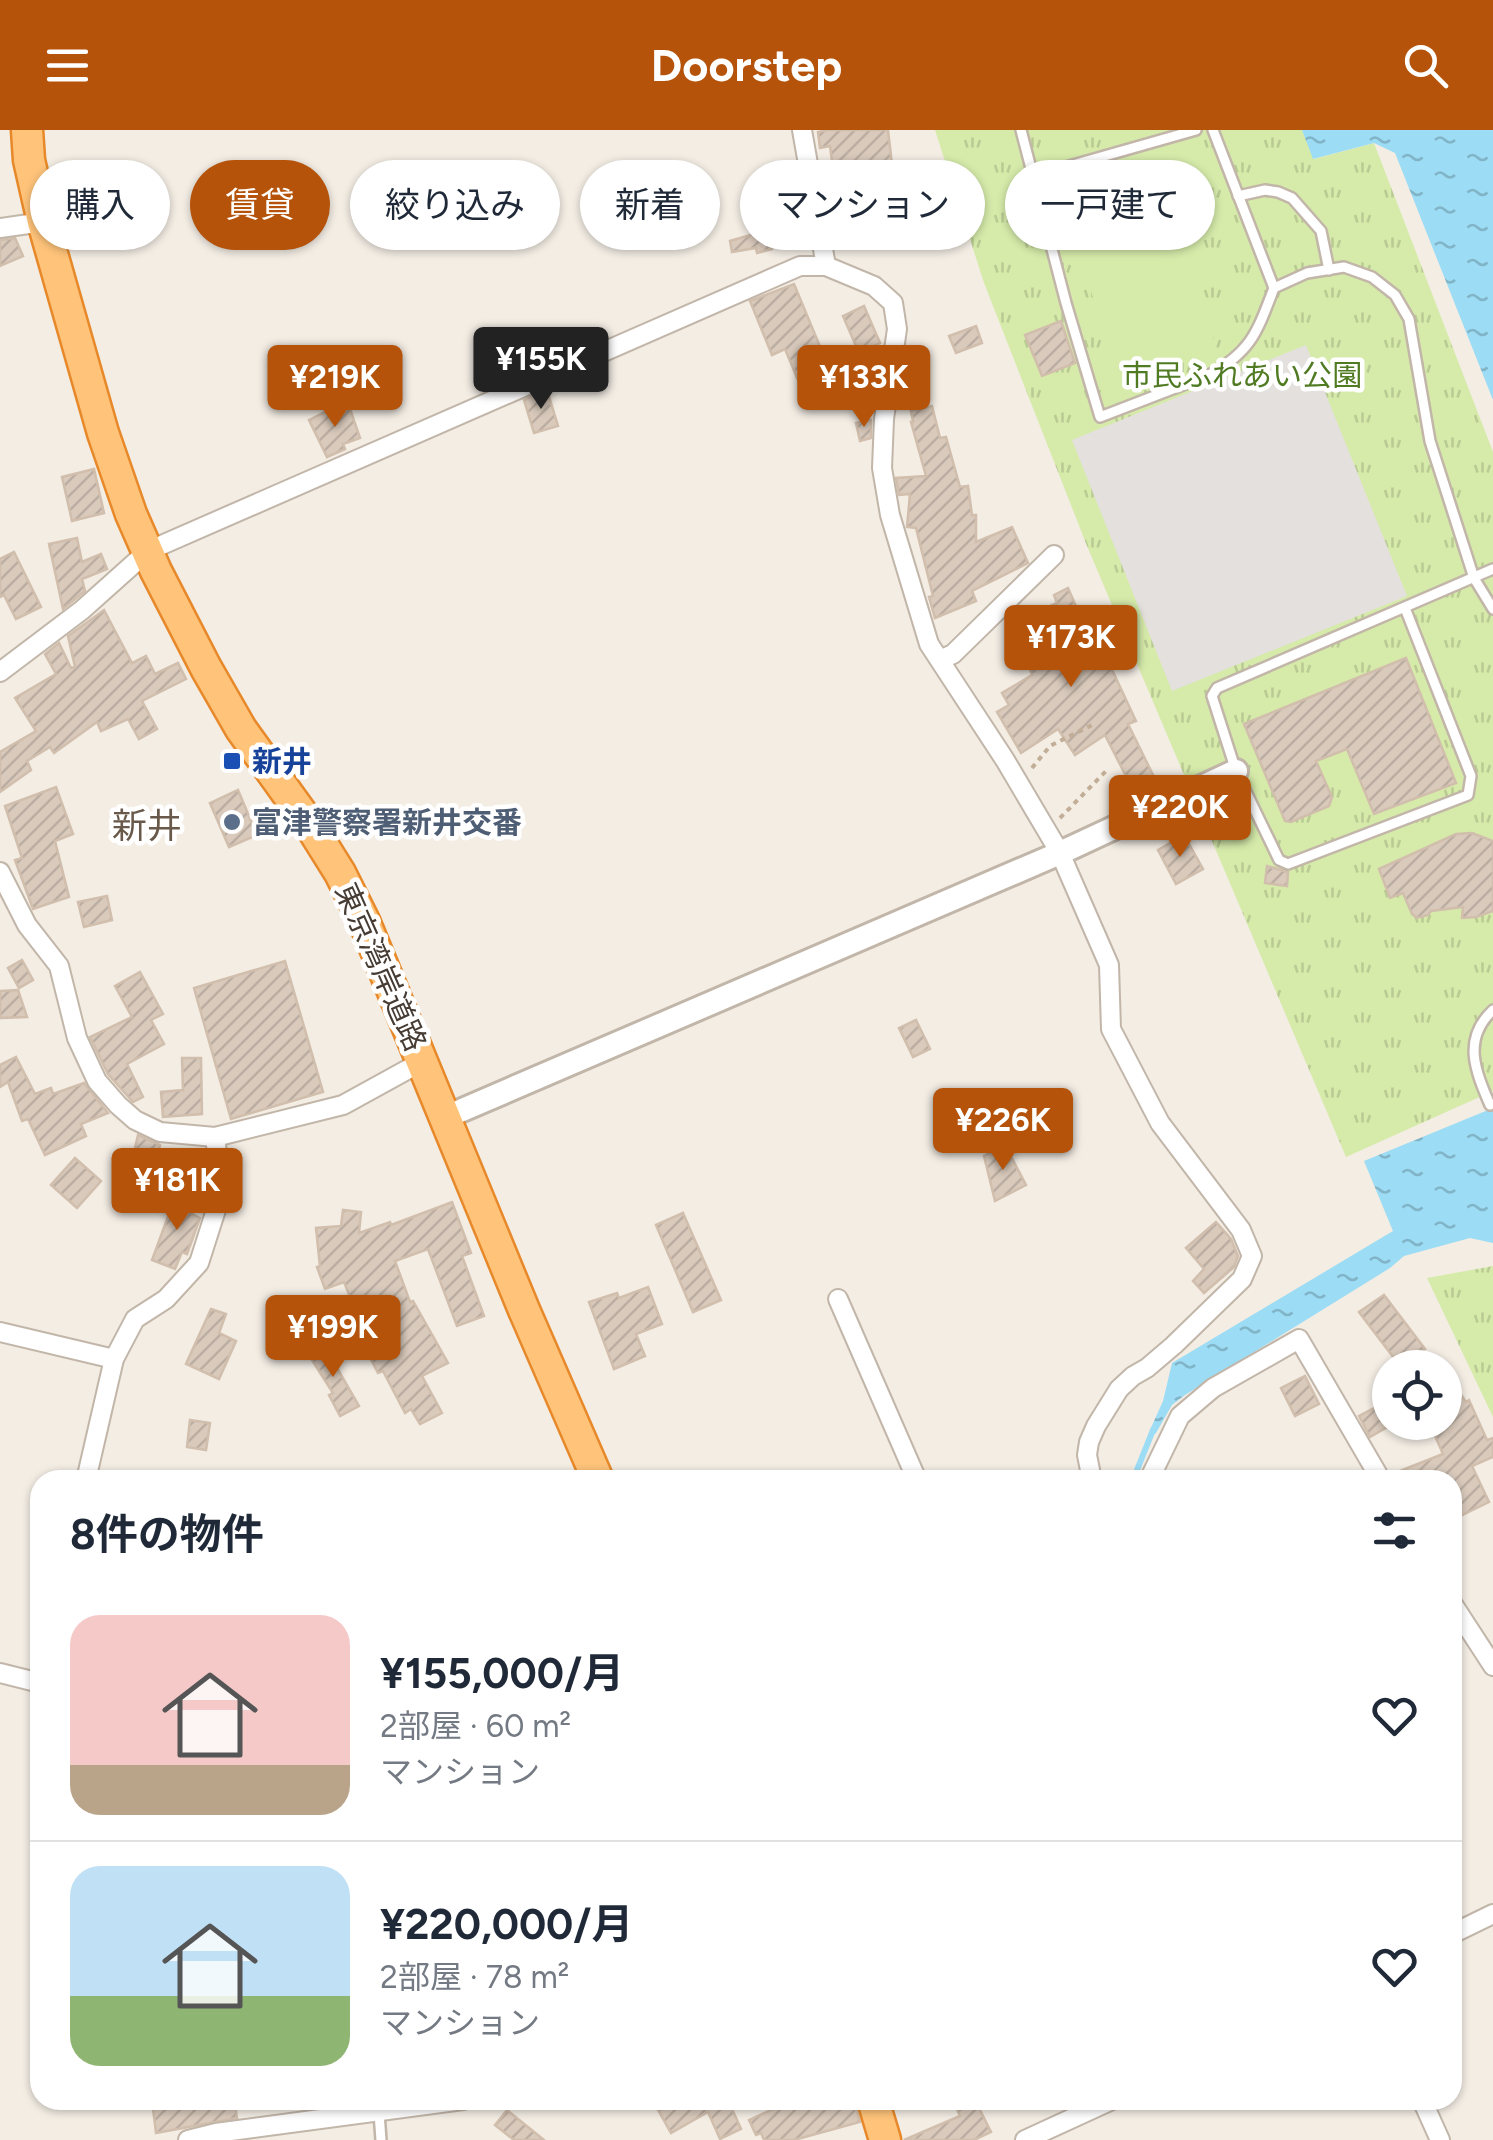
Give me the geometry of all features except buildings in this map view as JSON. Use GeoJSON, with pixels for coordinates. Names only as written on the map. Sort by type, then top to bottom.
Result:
{"type":"FeatureCollection","features":[{"type":"Feature","properties":{"kind":"highway","name":"東京湾岸道路"},"geometry":{"type":"LineString","coordinates":[[27,130],[30,164]]}},
{"type":"Feature","properties":{"kind":"highway","name":"東京湾岸道路"},"geometry":{"type":"LineString","coordinates":[[52,250],[131,514],[206,668],[241,728],[340,873],[364,921],[594,1470]]}},
{"type":"Feature","properties":{"kind":"highway"},"geometry":{"type":"LineString","coordinates":[[876,2110],[885,2140]]}},
{"type":"Feature","properties":{"kind":"street"},"geometry":{"type":"LineString","coordinates":[[802,130],[826,266]]}},
{"type":"Feature","properties":{"kind":"street"},"geometry":{"type":"LineString","coordinates":[[0,228],[30,224]]}},
{"type":"Feature","properties":{"kind":"street"},"geometry":{"type":"LineString","coordinates":[[0,672],[82,610],[148,552],[800,266],[826,266],[874,286],[893,303],[898,330],[884,420],[882,468],[890,515],[929,644],[1060,853],[1109,965],[1111,1029],[1160,1123],[1241,1230],[1252,1256],[1242,1279],[1120,1389],[1089,1442],[1090,1470]]}},
{"type":"Feature","properties":{"kind":"street"},"geometry":{"type":"LineString","coordinates":[[940,660],[953,654],[1054,555]]}},
{"type":"Feature","properties":{"kind":"street"},"geometry":{"type":"LineString","coordinates":[[446,1118],[1060,853],[1236,771]]}},
{"type":"Feature","properties":{"kind":"street"},"geometry":{"type":"LineString","coordinates":[[0,872],[27,924],[59,966],[77,1038],[97,1081],[135,1120],[160,1132],[215,1137],[343,1105],[423,1061]]}},
{"type":"Feature","properties":{"kind":"street"},"geometry":{"type":"LineString","coordinates":[[88,1470],[114,1359],[135,1319],[166,1299],[199,1263],[222,1191],[215,1137]]}},
{"type":"Feature","properties":{"kind":"street"},"geometry":{"type":"LineString","coordinates":[[838,1299],[912,1470]]}},
{"type":"Feature","properties":{"kind":"street"},"geometry":{"type":"LineString","coordinates":[[0,1332],[114,1359]]}},
{"type":"Feature","properties":{"kind":"street"},"geometry":{"type":"LineString","coordinates":[[1154,1470],[1180,1416],[1213,1388],[1299,1339],[1375,1470]]}},
{"type":"Feature","properties":{"kind":"street"},"geometry":{"type":"LineString","coordinates":[[1462,1618],[1493,1666]]}},
{"type":"Feature","properties":{"kind":"street"},"geometry":{"type":"LineString","coordinates":[[0,1673],[30,1680]]}},
{"type":"Feature","properties":{"kind":"street"},"geometry":{"type":"LineString","coordinates":[[1462,1929],[1493,1914]]}},
{"type":"Feature","properties":{"kind":"street"},"geometry":{"type":"LineString","coordinates":[[188,2140],[393,2110]]}},
{"type":"Feature","properties":{"kind":"street"},"geometry":{"type":"LineString","coordinates":[[1025,2140],[1090,2110]]}},
{"type":"Feature","properties":{"kind":"street"},"geometry":{"type":"LineString","coordinates":[[1426,2110],[1440,2140]]}},
{"type":"Feature","properties":{"kind":"lane"},"geometry":{"type":"LineString","coordinates":[[1021,130],[1029,160]]}},
{"type":"Feature","properties":{"kind":"lane"},"geometry":{"type":"LineString","coordinates":[[1090,160],[1196,130]]}},
{"type":"Feature","properties":{"kind":"lane"},"geometry":{"type":"LineString","coordinates":[[1053,250],[1100,417],[1208,375],[1236,358],[1258,328],[1274,288],[1213,130]]}},
{"type":"Feature","properties":{"kind":"lane"},"geometry":{"type":"LineString","coordinates":[[1238,196],[1266,190],[1292,198],[1321,230],[1328,270]]}},
{"type":"Feature","properties":{"kind":"lane"},"geometry":{"type":"LineString","coordinates":[[1274,288],[1308,273],[1344,267],[1372,278],[1395,295],[1409,319],[1430,442],[1474,578],[1493,610]]}},
{"type":"Feature","properties":{"kind":"lane"},"geometry":{"type":"LineString","coordinates":[[1404,608],[1470,776],[1468,795],[1288,864],[1279,860],[1236,771],[1212,696],[1216,688],[1493,570]]}},
{"type":"Feature","properties":{"kind":"lane"},"geometry":{"type":"LineString","coordinates":[[1490,1105],[1476,1073],[1474,1036],[1493,1010]]}},
{"type":"Feature","properties":{"kind":"lane"},"geometry":{"type":"LineString","coordinates":[[379,2112],[381,2140]]}},
{"type":"Feature","properties":{"kind":"path"},"geometry":{"type":"LineString","coordinates":[[1020,785],[1050,746],[1092,725]]}},
{"type":"Feature","properties":{"kind":"path"},"geometry":{"type":"LineString","coordinates":[[1047,830],[1108,768]]}},
{"type":"Feature","properties":{"kind":"green space","name":"市民ふれあい公園"},"geometry":{"type":"Polygon","coordinates":[[[935,130],[1302,130],[1314,159],[1374,143],[1493,452],[1493,1091],[1346,1157],[1087,546],[984,283],[973,250],[985,250],[985,160],[945,160],[935,130]]]}},
{"type":"Feature","properties":{"kind":"green space"},"geometry":{"type":"Polygon","coordinates":[[[1040,130],[1112,130],[1046,150],[1040,130]]]}},
{"type":"Feature","properties":{"kind":"green space"},"geometry":{"type":"Polygon","coordinates":[[[1161,150],[1164,160],[1125,160],[1161,150]]]}},
{"type":"Feature","properties":{"kind":"green space"},"geometry":{"type":"Polygon","coordinates":[[[1079,250],[1189,250],[1217,351],[1116,379],[1079,250]]]}},
{"type":"Feature","properties":{"kind":"green space"},"geometry":{"type":"Polygon","coordinates":[[[1493,1266],[1493,1417],[1462,1350],[1427,1278],[1493,1266]]]}},
{"type":"Feature","properties":{"kind":"shaded area"},"geometry":{"type":"Polygon","coordinates":[[[1306,345],[1407,596],[1172,691],[1072,440],[1306,345]]]}},
{"type":"Feature","properties":{"kind":"water"},"geometry":{"type":"Polygon","coordinates":[[[1302,130],[1493,130],[1493,400],[1395,153],[1374,143],[1313,159],[1302,130]]]}},
{"type":"Feature","properties":{"kind":"water"},"geometry":{"type":"Polygon","coordinates":[[[1493,1108],[1493,1243],[1470,1238],[1404,1256],[1185,1395],[1172,1405],[1150,1438],[1172,1363],[1393,1231],[1364,1161],[1493,1108]]]}},
{"type":"Feature","properties":{"kind":"waterway"},"geometry":{"type":"LineString","coordinates":[[1137,1470],[1153,1430]]}},
{"type":"Feature","properties":{"kind":"place","name":"新井"},"geometry":{"type":"Point","coordinates":[232,761]}},
{"type":"Feature","properties":{"kind":"place","name":"富津警察署新井交番"},"geometry":{"type":"Point","coordinates":[232,822]}},
{"type":"Feature","properties":{"kind":"district","name":"新井"},"geometry":{"type":"Point","coordinates":[147,826]}}]}
